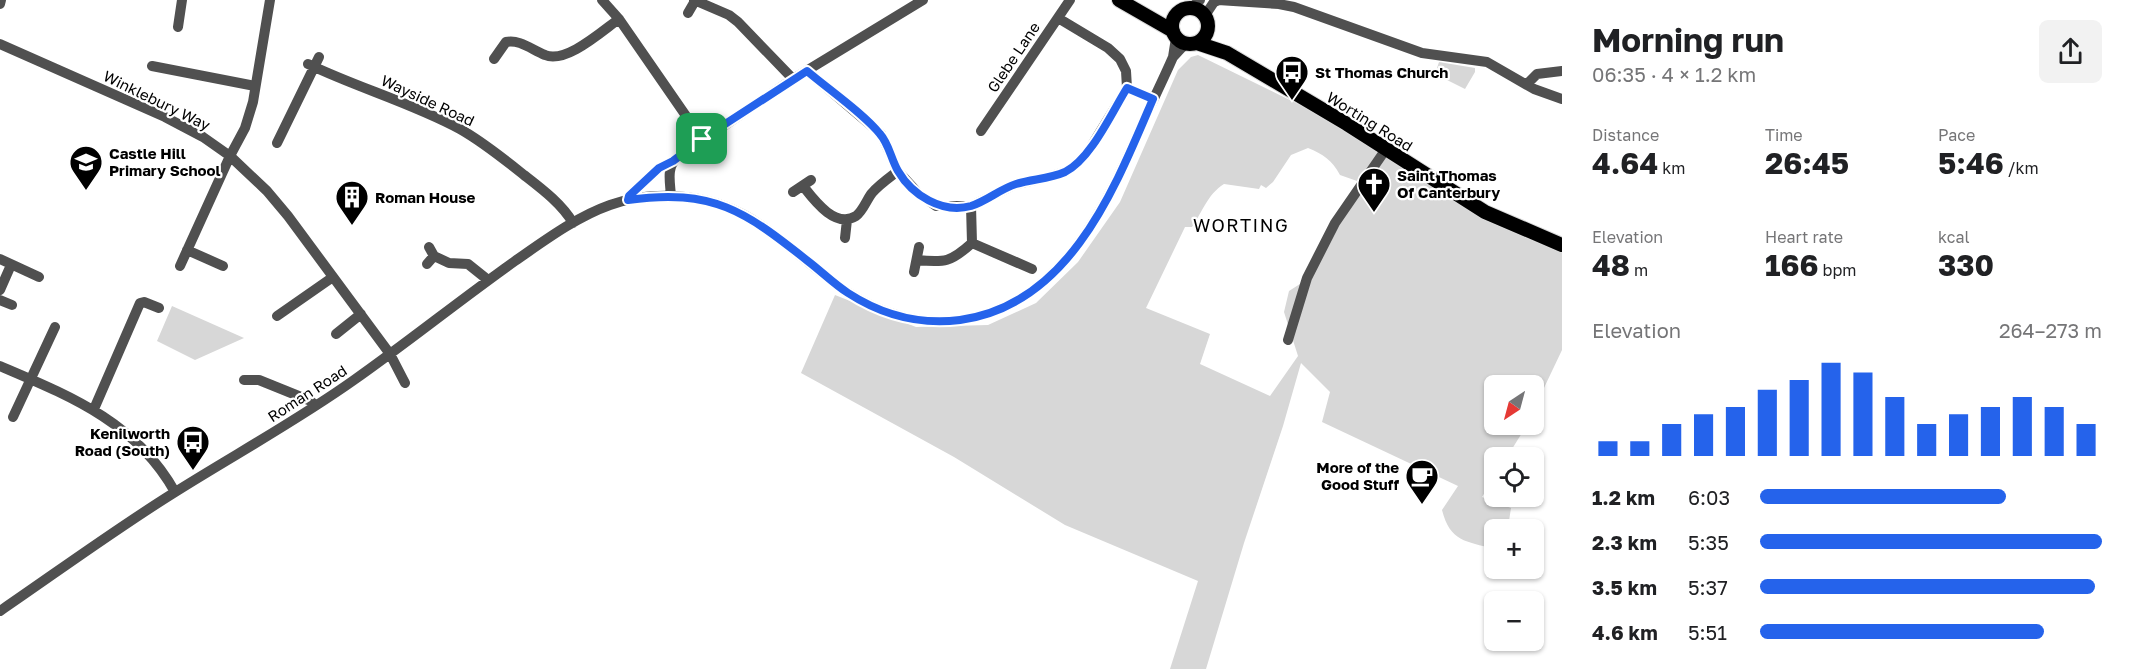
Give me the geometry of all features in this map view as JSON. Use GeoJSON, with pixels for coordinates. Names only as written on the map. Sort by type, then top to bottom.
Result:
{"type":"FeatureCollection","features":[{"type":"Feature","properties":{"kind":"main road","name":"Worting Road"},"geometry":{"type":"LineString","coordinates":[[1119,0],[1183,39],[1227,53],[1485,212],[1562,245]]}},
{"type":"Feature","properties":{"kind":"main road","name":"Worting Road"},"geometry":{"type":"LineString","coordinates":[[1142,12],[1189,8]]}},
{"type":"Feature","properties":{"kind":"main road"},"geometry":{"type":"LineString","coordinates":[[1189,8],[1195,10],[1206,21],[1206,33],[1183,39],[1172,22],[1189,8]]}},
{"type":"Feature","properties":{"kind":"main road","name":"Worting Road"},"geometry":{"type":"LineString","coordinates":[[1206,21],[1227,53]]}},
{"type":"Feature","properties":{"kind":"street"},"geometry":{"type":"LineString","coordinates":[[178,27],[182,0]]}},
{"type":"Feature","properties":{"kind":"street"},"geometry":{"type":"LineString","coordinates":[[180,266],[230,156],[246,128],[270,0]]}},
{"type":"Feature","properties":{"kind":"street"},"geometry":{"type":"LineString","coordinates":[[602,0],[619,19],[702,139]]}},
{"type":"Feature","properties":{"kind":"street"},"geometry":{"type":"LineString","coordinates":[[688,13],[695,0],[729,15],[793,79]]}},
{"type":"Feature","properties":{"kind":"street","name":"Roman Road"},"geometry":{"type":"LineString","coordinates":[[628,200],[629,196],[659,168],[673,161],[702,139],[910,3],[923,0]]}},
{"type":"Feature","properties":{"kind":"street","name":"Glebe Lane"},"geometry":{"type":"LineString","coordinates":[[981,131],[1070,0]]}},
{"type":"Feature","properties":{"kind":"street"},"geometry":{"type":"LineString","coordinates":[[1206,21],[1214,2],[1218,0],[1294,7],[1422,53],[1487,62],[1534,89],[1562,99]]}},
{"type":"Feature","properties":{"kind":"street"},"geometry":{"type":"LineString","coordinates":[[807,71],[881,134],[898,171],[919,194],[936,206],[971,206],[1016,184],[1067,171],[1079,162],[1089,150],[1127,88],[1126,71],[1120,59],[1108,48],[1058,18]]}},
{"type":"Feature","properties":{"kind":"street"},"geometry":{"type":"LineString","coordinates":[[495,60],[506,42],[514,40],[548,57],[559,57],[590,41],[619,19]]}},
{"type":"Feature","properties":{"kind":"street","name":"Roman Road"},"geometry":{"type":"LineString","coordinates":[[0,611],[175,492],[315,406],[390,354],[488,280],[573,224],[608,206],[628,200],[671,196],[711,202],[751,219],[847,292],[882,312],[921,321],[946,322],[974,318],[1002,308],[1026,296],[1052,275],[1081,241],[1109,198],[1153,99],[1183,39]]}},
{"type":"Feature","properties":{"kind":"street","name":"Winklebury Way"},"geometry":{"type":"LineString","coordinates":[[0,45],[165,117],[203,137],[230,156],[267,191],[390,354],[405,383]]}},
{"type":"Feature","properties":{"kind":"street","name":"Wayside Road"},"geometry":{"type":"LineString","coordinates":[[277,143],[314,62],[478,140],[536,184],[562,209],[573,224]]}},
{"type":"Feature","properties":{"kind":"street"},"geometry":{"type":"LineString","coordinates":[[152,66],[255,86]]}},
{"type":"Feature","properties":{"kind":"street"},"geometry":{"type":"LineString","coordinates":[[1527,84],[1536,74],[1562,72]]}},
{"type":"Feature","properties":{"kind":"street"},"geometry":{"type":"LineString","coordinates":[[1127,88],[1153,99]]}},
{"type":"Feature","properties":{"kind":"street"},"geometry":{"type":"LineString","coordinates":[[1288,340],[1307,278],[1335,223],[1386,149]]}},
{"type":"Feature","properties":{"kind":"street"},"geometry":{"type":"LineString","coordinates":[[671,196],[669,170],[673,161]]}},
{"type":"Feature","properties":{"kind":"street"},"geometry":{"type":"LineString","coordinates":[[802,186],[818,205],[830,214],[847,219],[858,215],[872,193],[898,171]]}},
{"type":"Feature","properties":{"kind":"street"},"geometry":{"type":"LineString","coordinates":[[971,206],[972,243]]}},
{"type":"Feature","properties":{"kind":"street"},"geometry":{"type":"LineString","coordinates":[[845,238],[847,219]]}},
{"type":"Feature","properties":{"kind":"street"},"geometry":{"type":"LineString","coordinates":[[917,260],[946,260],[956,257],[972,243]]}},
{"type":"Feature","properties":{"kind":"street"},"geometry":{"type":"LineString","coordinates":[[972,243],[1032,269]]}},
{"type":"Feature","properties":{"kind":"street"},"geometry":{"type":"LineString","coordinates":[[914,272],[919,247]]}},
{"type":"Feature","properties":{"kind":"street"},"geometry":{"type":"LineString","coordinates":[[187,250],[223,266]]}},
{"type":"Feature","properties":{"kind":"street"},"geometry":{"type":"LineString","coordinates":[[430,256],[449,263],[468,264],[488,280]]}},
{"type":"Feature","properties":{"kind":"street"},"geometry":{"type":"LineString","coordinates":[[0,259],[39,277]]}},
{"type":"Feature","properties":{"kind":"street"},"geometry":{"type":"LineString","coordinates":[[1011,274],[1017,263]]}},
{"type":"Feature","properties":{"kind":"street"},"geometry":{"type":"LineString","coordinates":[[0,290],[11,265]]}},
{"type":"Feature","properties":{"kind":"street"},"geometry":{"type":"LineString","coordinates":[[277,316],[333,277]]}},
{"type":"Feature","properties":{"kind":"street"},"geometry":{"type":"LineString","coordinates":[[0,300],[12,305]]}},
{"type":"Feature","properties":{"kind":"street"},"geometry":{"type":"LineString","coordinates":[[94,409],[140,303],[144,302],[159,310]]}},
{"type":"Feature","properties":{"kind":"street"},"geometry":{"type":"LineString","coordinates":[[343,331],[361,314]]}},
{"type":"Feature","properties":{"kind":"street"},"geometry":{"type":"LineString","coordinates":[[13,417],[55,327]]}},
{"type":"Feature","properties":{"kind":"street"},"geometry":{"type":"LineString","coordinates":[[0,366],[94,409],[123,429],[154,461],[175,492]]}},
{"type":"Feature","properties":{"kind":"street"},"geometry":{"type":"LineString","coordinates":[[244,380],[259,380],[311,401],[315,406]]}},
{"type":"Feature","properties":{"kind":"shaded area"},"geometry":{"type":"Polygon","coordinates":[[[1198,55],[1304,107],[1380,150],[1480,215],[1562,253],[1562,350],[1544,388],[1544,375],[1484,375],[1484,435],[1521,435],[1513,447],[1484,447],[1484,494],[1482,497],[1484,498],[1484,507],[1511,508],[1509,519],[1484,519],[1484,546],[1460,538],[1445,521],[1442,510],[1458,486],[1322,422],[1330,392],[1301,363],[1206,669],[1170,669],[1198,581],[1065,525],[954,457],[801,373],[835,295],[916,327],[988,325],[1036,303],[1078,262],[1120,202],[1178,70],[1191,57],[1198,55]],[[1308,148],[1291,155],[1273,182],[1266,188],[1261,185],[1259,189],[1224,184],[1218,188],[1209,198],[1192,227],[1185,227],[1146,308],[1210,334],[1200,364],[1270,396],[1298,356],[1284,312],[1289,291],[1300,284],[1365,174],[1357,181],[1340,175],[1323,155],[1308,148]]]}},
{"type":"Feature","properties":{"kind":"shaded area"},"geometry":{"type":"Polygon","coordinates":[[[1439,62],[1475,68],[1465,89],[1435,74],[1439,62]]]}},
{"type":"Feature","properties":{"kind":"shaded area"},"geometry":{"type":"Polygon","coordinates":[[[172,306],[244,338],[195,360],[157,341],[172,306]]]}},
{"type":"Feature","properties":{"kind":"place","name":"St Thomas Church"},"geometry":{"type":"Point","coordinates":[1292,101]}},
{"type":"Feature","properties":{"kind":"place","name":"Castle Hill Primary School"},"geometry":{"type":"Point","coordinates":[86,191]}},
{"type":"Feature","properties":{"kind":"place","name":"Saint Thomas Of Canterbury"},"geometry":{"type":"Point","coordinates":[1374,213]}},
{"type":"Feature","properties":{"kind":"place","name":"Roman House"},"geometry":{"type":"Point","coordinates":[352,226]}},
{"type":"Feature","properties":{"kind":"place","name":"Kenilworth Road (South)"},"geometry":{"type":"Point","coordinates":[193,471]}},
{"type":"Feature","properties":{"kind":"place","name":"More of the Good Stuff"},"geometry":{"type":"Point","coordinates":[1422,505]}},
{"type":"Feature","properties":{"kind":"district","name":"WORTING"},"geometry":{"type":"Point","coordinates":[1241,225]}},
{"type":"Feature","properties":{"kind":"route"},"geometry":{"type":"LineString","coordinates":[[807,71],[881,134],[898,171],[919,194],[936,206],[971,206],[1016,184],[1067,171],[1079,162],[1089,150],[1127,88],[1153,99],[1109,198],[1081,241],[1052,275],[1026,296],[1002,308],[974,318],[946,322],[921,321],[882,312],[847,292],[770,231],[733,209],[697,198],[657,196],[628,200],[629,196],[659,168],[673,161],[702,139],[807,71]]}}]}
